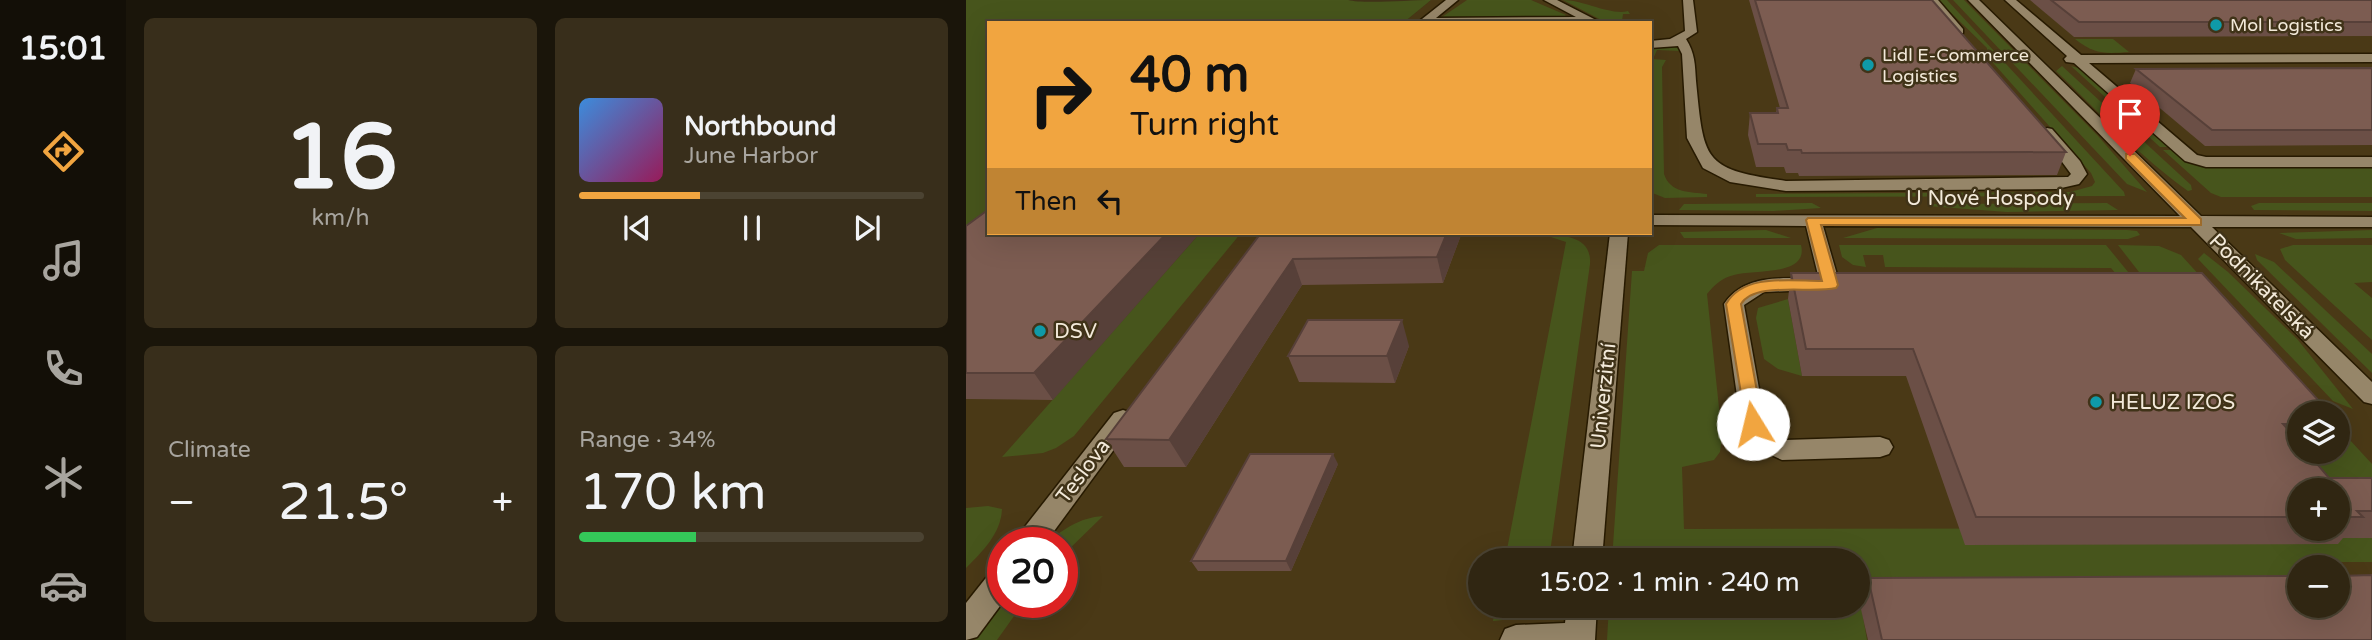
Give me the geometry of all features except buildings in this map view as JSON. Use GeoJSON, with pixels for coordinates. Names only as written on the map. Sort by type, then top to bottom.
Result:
{"type":"FeatureCollection","features":[{"type":"Feature","properties":{"kind":"street"},"geometry":{"type":"LineString","coordinates":[[1424,21],[1453,0]]}},
{"type":"Feature","properties":{"kind":"street"},"geometry":{"type":"LineString","coordinates":[[1549,0],[1591,21]]}},
{"type":"Feature","properties":{"kind":"street"},"geometry":{"type":"LineString","coordinates":[[1673,41],[1691,32],[1688,0]]}},
{"type":"Feature","properties":{"kind":"street"},"geometry":{"type":"LineString","coordinates":[[1933,0],[1968,41]]}},
{"type":"Feature","properties":{"kind":"street","name":"Podnikatelská"},"geometry":{"type":"LineString","coordinates":[[1973,0],[2372,396]]}},
{"type":"Feature","properties":{"kind":"street"},"geometry":{"type":"LineString","coordinates":[[2010,0],[2191,158],[2206,162],[2372,162]]}},
{"type":"Feature","properties":{"kind":"street"},"geometry":{"type":"LineString","coordinates":[[1652,45],[1682,42],[1688,54],[1694,138],[1709,165],[1736,179],[1786,186],[2057,184],[2073,181],[2079,174],[2074,164],[2039,123]]}},
{"type":"Feature","properties":{"kind":"street"},"geometry":{"type":"LineString","coordinates":[[2031,58],[2372,58]]}},
{"type":"Feature","properties":{"kind":"street","name":"U Nové Hospody"},"geometry":{"type":"LineString","coordinates":[[1652,220],[2372,222]]}},
{"type":"Feature","properties":{"kind":"street"},"geometry":{"type":"LineString","coordinates":[[1813,220],[1837,285],[1759,287],[1738,296],[1734,304],[1753,424],[1765,441],[1782,450],[1880,447]]}},
{"type":"Feature","properties":{"kind":"street","name":"Univerzitní"},"geometry":{"type":"LineString","coordinates":[[1588,548],[1619,235]]}},
{"type":"Feature","properties":{"kind":"street","name":"Teslova"},"geometry":{"type":"LineString","coordinates":[[1041,527],[1133,405]]}},
{"type":"Feature","properties":{"kind":"street"},"geometry":{"type":"LineString","coordinates":[[966,627],[987,599]]}},
{"type":"Feature","properties":{"kind":"street"},"geometry":{"type":"LineString","coordinates":[[1516,640],[1579,638],[1581,618]]}},
{"type":"Feature","properties":{"kind":"shaded area"},"geometry":{"type":"Polygon","coordinates":[[[1431,0],[2372,0],[2372,640],[966,640],[966,240],[987,234],[1652,235],[1652,21],[1405,21],[1431,0]]]}},
{"type":"Feature","properties":{"kind":"green space"},"geometry":{"type":"Polygon","coordinates":[[[966,0],[1431,0],[1405,21],[987,21],[987,228],[966,244],[966,0]]]}},
{"type":"Feature","properties":{"kind":"green space"},"geometry":{"type":"Polygon","coordinates":[[[1467,0],[1531,0],[1566,15],[1563,18],[1442,17],[1467,0]]]}},
{"type":"Feature","properties":{"kind":"green space"},"geometry":{"type":"Polygon","coordinates":[[[1563,0],[1614,11],[1628,11],[1630,14],[1623,14],[1622,21],[1603,21],[1563,0]]]}},
{"type":"Feature","properties":{"kind":"green space"},"geometry":{"type":"Polygon","coordinates":[[[1938,0],[1947,0],[2125,196],[1756,197],[1756,194],[2070,192],[2092,186],[2095,182],[2091,173],[1987,56],[1987,48],[1938,0]]]}},
{"type":"Feature","properties":{"kind":"green space"},"geometry":{"type":"Polygon","coordinates":[[[1953,0],[1964,0],[2098,136],[2147,192],[2127,184],[1953,0]]]}},
{"type":"Feature","properties":{"kind":"green space"},"geometry":{"type":"Polygon","coordinates":[[[2075,39],[2113,39],[2129,52],[2100,52],[2075,39]]]}},
{"type":"Feature","properties":{"kind":"green space"},"geometry":{"type":"Polygon","coordinates":[[[1679,43],[1681,51],[1657,50],[1653,59],[1666,60],[1662,67],[1664,174],[1676,188],[1707,194],[1707,197],[1665,198],[1652,193],[1652,47],[1679,43]]]}},
{"type":"Feature","properties":{"kind":"green space"},"geometry":{"type":"Polygon","coordinates":[[[2062,66],[2191,185],[2192,190],[2188,191],[2170,178],[2120,134],[2056,71],[2062,66]]]}},
{"type":"Feature","properties":{"kind":"green space"},"geometry":{"type":"Polygon","coordinates":[[[2071,66],[2082,69],[2169,147],[2160,147],[2071,66]]]}},
{"type":"Feature","properties":{"kind":"green space"},"geometry":{"type":"Polygon","coordinates":[[[2163,150],[2173,150],[2191,163],[2211,167],[2372,167],[2372,197],[2221,197],[2211,193],[2163,150]]]}},
{"type":"Feature","properties":{"kind":"green space"},"geometry":{"type":"Polygon","coordinates":[[[1812,203],[1821,208],[1774,211],[1679,210],[1684,204],[1812,203]]]}},
{"type":"Feature","properties":{"kind":"green space"},"geometry":{"type":"Polygon","coordinates":[[[2107,203],[2118,210],[2007,212],[1927,206],[1929,204],[2107,203]]]}},
{"type":"Feature","properties":{"kind":"green space"},"geometry":{"type":"Polygon","coordinates":[[[2259,203],[2372,203],[2372,211],[2254,210],[2251,206],[2259,203]]]}},
{"type":"Feature","properties":{"kind":"green space"},"geometry":{"type":"Polygon","coordinates":[[[1877,228],[2127,230],[2137,231],[2140,235],[2128,239],[1843,238],[1877,228]]]}},
{"type":"Feature","properties":{"kind":"green space"},"geometry":{"type":"Polygon","coordinates":[[[1766,230],[1791,238],[1684,238],[1680,232],[1766,230]]]}},
{"type":"Feature","properties":{"kind":"green space"},"geometry":{"type":"Polygon","coordinates":[[[2372,230],[2372,238],[2296,239],[2279,233],[2372,230]]]}},
{"type":"Feature","properties":{"kind":"green space"},"geometry":{"type":"Polygon","coordinates":[[[1198,235],[1239,235],[1074,436],[1043,453],[1002,457],[1198,235]]]}},
{"type":"Feature","properties":{"kind":"green space"},"geometry":{"type":"Polygon","coordinates":[[[1545,235],[1576,239],[1587,248],[1590,264],[1551,548],[1507,548],[1566,242],[1545,235]]]}},
{"type":"Feature","properties":{"kind":"green space"},"geometry":{"type":"Polygon","coordinates":[[[1659,245],[1801,245],[1801,255],[1797,262],[1788,267],[1730,276],[1707,294],[1722,436],[1720,452],[1714,460],[1682,467],[1684,529],[2287,528],[2287,541],[2350,541],[2350,478],[2300,478],[2300,464],[2350,464],[2350,440],[2372,464],[2372,562],[2350,562],[2350,555],[2287,555],[2287,595],[1870,605],[1870,548],[1613,548],[1632,271],[1644,271],[1648,253],[1659,245]]]}},
{"type":"Feature","properties":{"kind":"green space"},"geometry":{"type":"Polygon","coordinates":[[[1839,245],[2106,245],[2133,278],[2121,280],[2111,268],[1885,267],[1883,255],[1863,255],[1866,267],[1853,265],[1842,257],[1839,245]]]}},
{"type":"Feature","properties":{"kind":"green space"},"geometry":{"type":"Polygon","coordinates":[[[2118,245],[2159,246],[2181,255],[2314,401],[2287,402],[2160,299],[2118,245]]]}},
{"type":"Feature","properties":{"kind":"green space"},"geometry":{"type":"Polygon","coordinates":[[[2293,245],[2372,245],[2372,282],[2354,283],[2372,298],[2372,340],[2285,260],[2280,249],[2293,245]]]}},
{"type":"Feature","properties":{"kind":"green space"},"geometry":{"type":"Polygon","coordinates":[[[2204,253],[2228,272],[2298,340],[2347,401],[2333,401],[2198,259],[2204,253]]]}},
{"type":"Feature","properties":{"kind":"green space"},"geometry":{"type":"Polygon","coordinates":[[[2255,254],[2274,262],[2372,354],[2372,373],[2257,260],[2255,254]]]}},
{"type":"Feature","properties":{"kind":"green space"},"geometry":{"type":"Polygon","coordinates":[[[1788,299],[1802,376],[1778,369],[1764,359],[1756,318],[1758,308],[1788,299]]]}},
{"type":"Feature","properties":{"kind":"green space"},"geometry":{"type":"Polygon","coordinates":[[[988,506],[1002,509],[998,527],[987,527],[987,545],[966,568],[966,508],[988,506]]]}},
{"type":"Feature","properties":{"kind":"green space"},"geometry":{"type":"Polygon","coordinates":[[[1103,516],[1078,540],[1078,527],[1069,527],[1103,516]]]}},
{"type":"Feature","properties":{"kind":"green space"},"geometry":{"type":"Polygon","coordinates":[[[991,618],[1013,618],[997,640],[975,640],[991,618]]]}},
{"type":"Feature","properties":{"kind":"green space"},"geometry":{"type":"Polygon","coordinates":[[[1494,618],[1523,618],[1493,621],[1494,618]]]}},
{"type":"Feature","properties":{"kind":"green space"},"geometry":{"type":"Polygon","coordinates":[[[1608,618],[1863,618],[1867,640],[1607,640],[1608,618]]]}},
{"type":"Feature","properties":{"kind":"place","name":"Mol Logistics"},"geometry":{"type":"Point","coordinates":[2216,25]}},
{"type":"Feature","properties":{"kind":"place","name":"Lidl E-Commerce Logistics"},"geometry":{"type":"Point","coordinates":[1868,65]}},
{"type":"Feature","properties":{"kind":"place","name":"DSV"},"geometry":{"type":"Point","coordinates":[1040,331]}},
{"type":"Feature","properties":{"kind":"place","name":"HELUZ IZOS"},"geometry":{"type":"Point","coordinates":[2096,402]}},
{"type":"Feature","properties":{"kind":"route"},"geometry":{"type":"LineString","coordinates":[[1753,424],[1734,304],[1738,296],[1759,287],[1830,285],[1813,220],[2197,222],[2130,156]]}}]}
